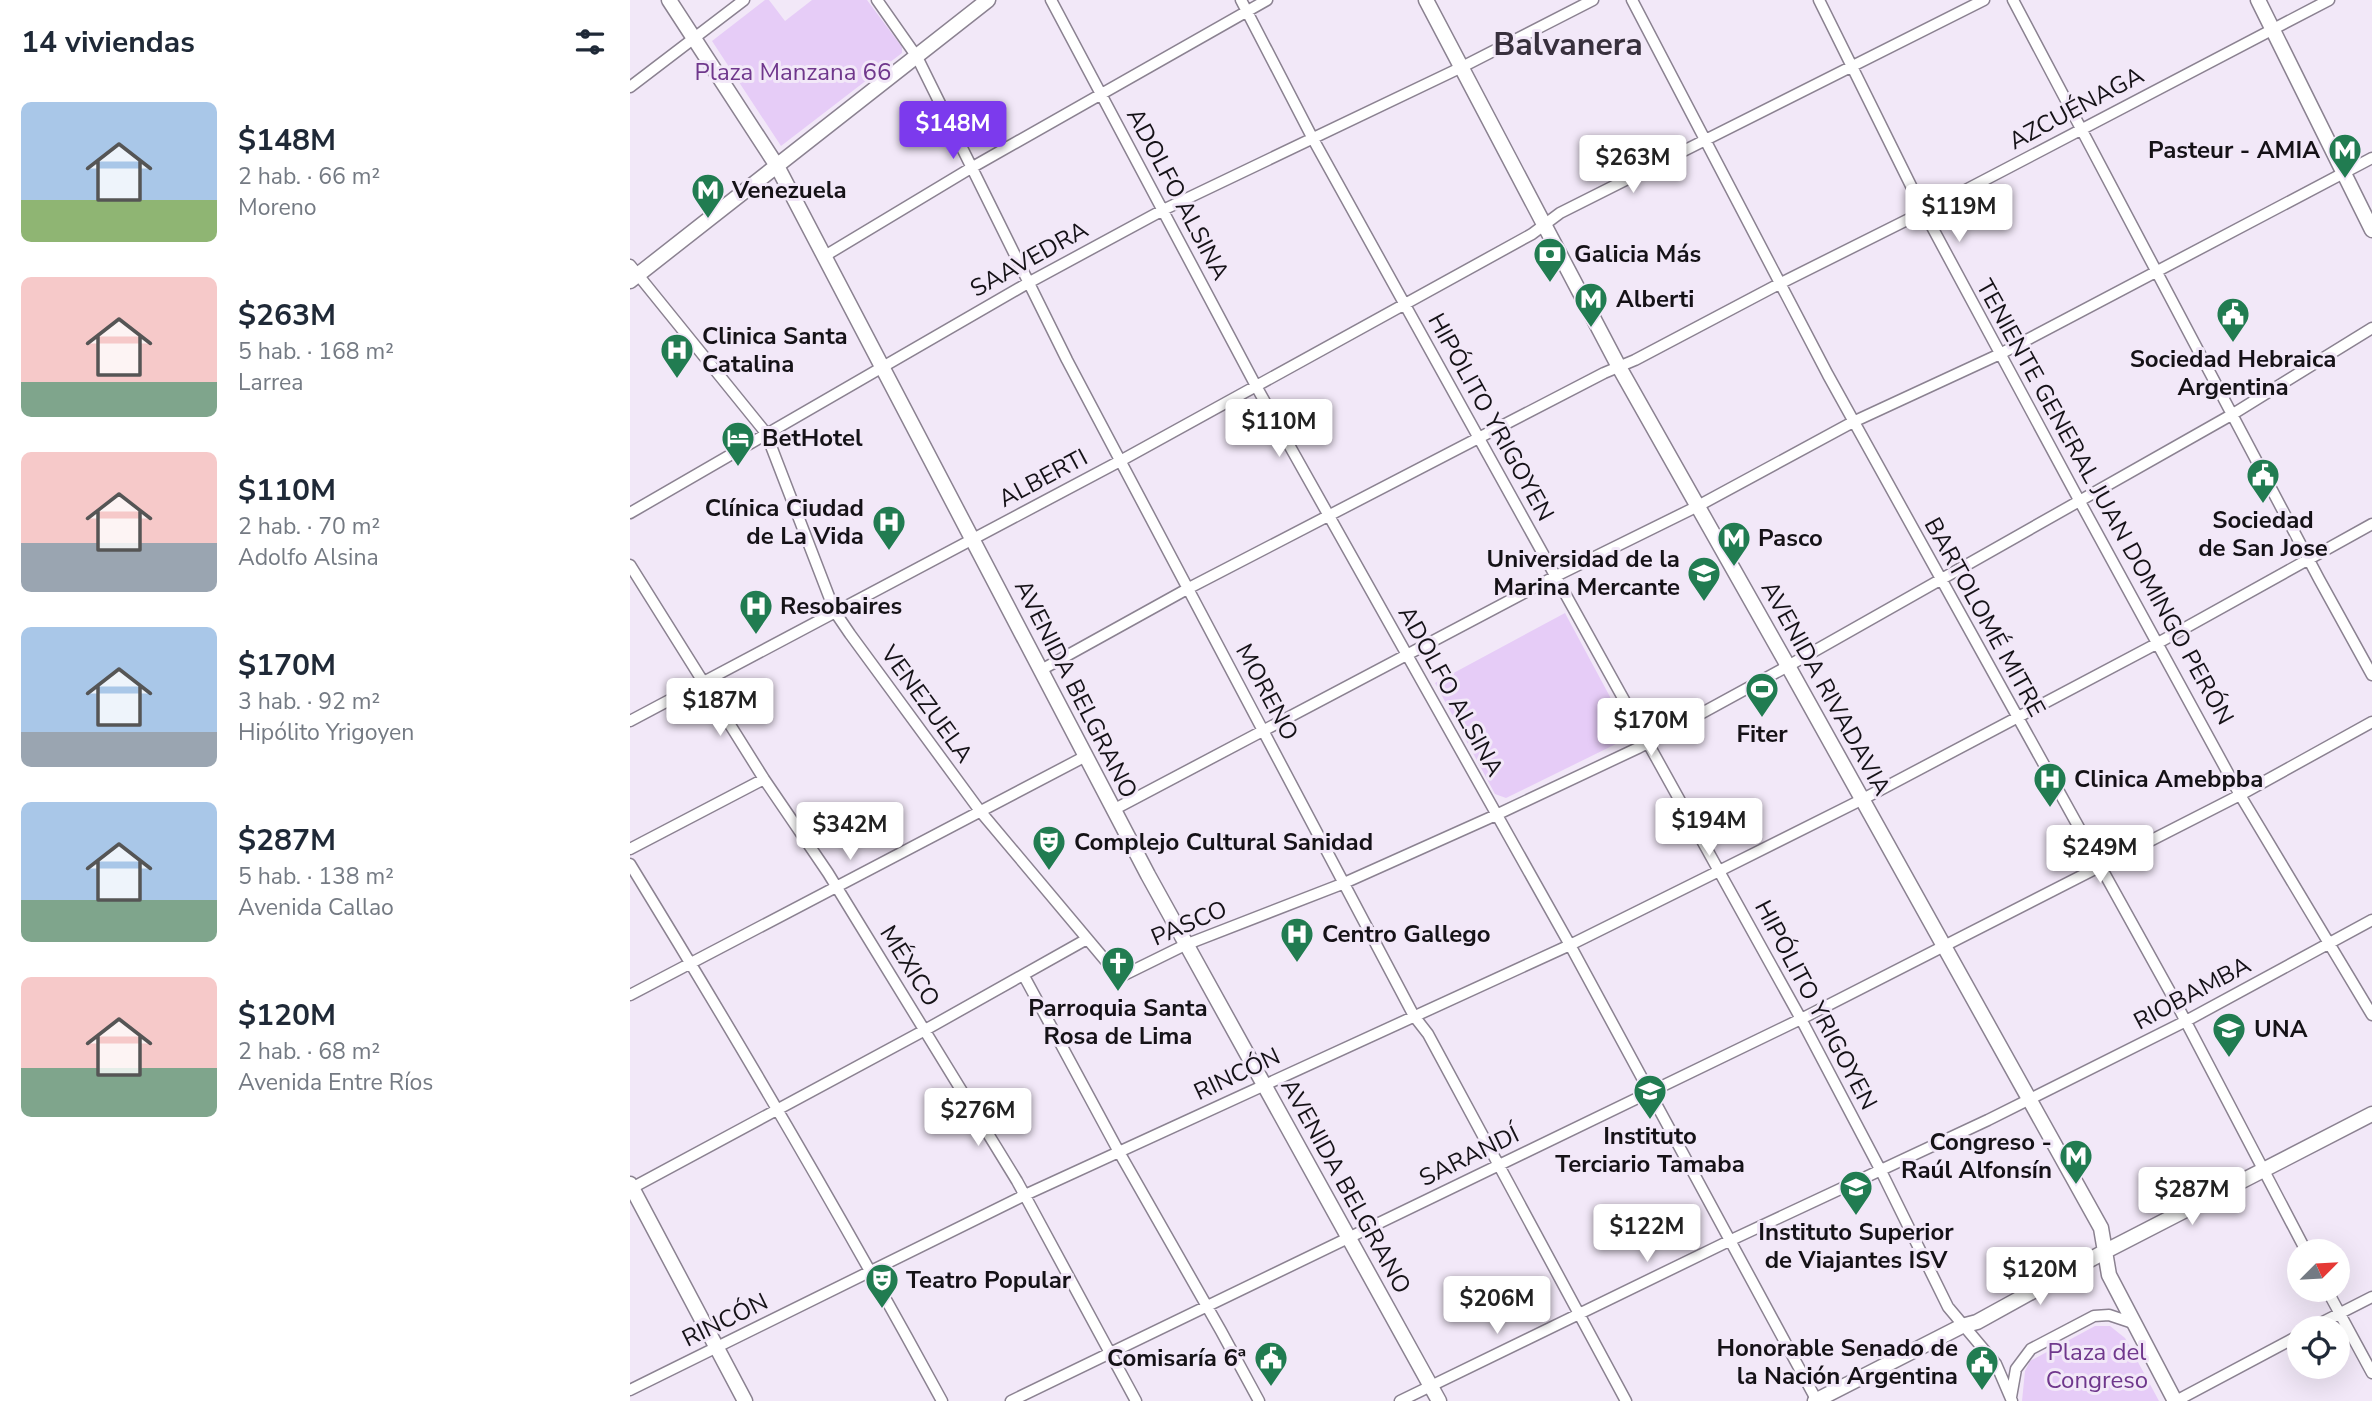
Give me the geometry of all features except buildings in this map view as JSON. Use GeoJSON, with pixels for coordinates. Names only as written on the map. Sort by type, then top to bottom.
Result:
{"type":"FeatureCollection","features":[{"type":"Feature","properties":{"kind":"main road","name":"AVENIDA BELGRANO"},"geometry":{"type":"LineString","coordinates":[[669,0],[777,166],[1084,757],[1185,945],[1439,1401]]}},
{"type":"Feature","properties":{"kind":"main road"},"geometry":{"type":"LineString","coordinates":[[632,273],[777,166],[988,0]]}},
{"type":"Feature","properties":{"kind":"main road","name":"AVENIDA RIVADAVIA"},"geometry":{"type":"LineString","coordinates":[[1426,0],[1619,367],[2101,1228],[2109,1275],[2176,1401]]}},
{"type":"Feature","properties":{"kind":"main road"},"geometry":{"type":"LineString","coordinates":[[2258,0],[2372,230]]}},
{"type":"Feature","properties":{"kind":"main road"},"geometry":{"type":"LineString","coordinates":[[1816,1401],[1962,1325],[1976,1322],[2104,1252],[2372,1114]]}},
{"type":"Feature","properties":{"kind":"main road"},"geometry":{"type":"LineString","coordinates":[[631,1187],[745,1401]]}},
{"type":"Feature","properties":{"kind":"street"},"geometry":{"type":"LineString","coordinates":[[630,87],[744,0]]}},
{"type":"Feature","properties":{"kind":"street","name":"MORENO"},"geometry":{"type":"LineString","coordinates":[[877,0],[917,57],[1028,283],[1342,884],[1414,1016],[1428,1034],[1626,1401]]}},
{"type":"Feature","properties":{"kind":"street","name":"ADOLFO ALSINA"},"geometry":{"type":"LineString","coordinates":[[1051,0],[1256,387],[1570,945],[1816,1401]]}},
{"type":"Feature","properties":{"kind":"street"},"geometry":{"type":"LineString","coordinates":[[823,257],[971,168],[1102,95],[1244,5],[1267,0]]}},
{"type":"Feature","properties":{"kind":"street","name":"SAAVEDRA"},"geometry":{"type":"LineString","coordinates":[[630,513],[1028,283],[1163,210],[1462,67],[1593,0]]}},
{"type":"Feature","properties":{"kind":"street","name":"BARTOLOMÉ MITRE"},"geometry":{"type":"LineString","coordinates":[[1632,0],[1853,422],[2186,1021],[2300,1239]]}},
{"type":"Feature","properties":{"kind":"street","name":"TENIENTE GENERAL JUAN DOMINGO PERÓN"},"geometry":{"type":"LineString","coordinates":[[1819,0],[1924,212],[2078,500],[2240,794],[2372,1015]]}},
{"type":"Feature","properties":{"kind":"street","name":"ALBERTI"},"geometry":{"type":"LineString","coordinates":[[630,721],[1256,387],[1545,225],[1560,214],[1984,0]]}},
{"type":"Feature","properties":{"kind":"street"},"geometry":{"type":"LineString","coordinates":[[2012,0],[2372,675]]}},
{"type":"Feature","properties":{"kind":"street","name":"AZCUÉNAGA"},"geometry":{"type":"LineString","coordinates":[[1041,670],[1189,588],[1924,212],[2329,0]]}},
{"type":"Feature","properties":{"kind":"street","name":"HIPÓLITO YRIGOYEN"},"geometry":{"type":"LineString","coordinates":[[1244,5],[1313,139],[1404,305],[1801,1019],[1881,1171],[1948,1307],[1996,1364],[2012,1399]]}},
{"type":"Feature","properties":{"kind":"street"},"geometry":{"type":"LineString","coordinates":[[1113,810],[1556,576],[1698,506],[1853,422],[2000,354],[2372,158]]}},
{"type":"Feature","properties":{"kind":"street","name":"VENEZUELA"},"geometry":{"type":"LineString","coordinates":[[632,273],[766,433],[835,611],[980,811],[1087,939]]}},
{"type":"Feature","properties":{"kind":"street","name":"PASCO"},"geometry":{"type":"LineString","coordinates":[[1087,939],[1116,973],[1124,975],[1185,945],[1342,884],[1496,815],[1648,741],[1788,666],[2233,414],[2372,328]]}},
{"type":"Feature","properties":{"kind":"street","name":"RINCÓN"},"geometry":{"type":"LineString","coordinates":[[630,1390],[1025,1195],[1570,945],[1719,871],[2017,718],[2372,524]]}},
{"type":"Feature","properties":{"kind":"street","name":"MÉXICO"},"geometry":{"type":"LineString","coordinates":[[630,565],[764,779],[836,887],[1025,1195],[1136,1401]]}},
{"type":"Feature","properties":{"kind":"street","name":"SARANDÍ"},"geometry":{"type":"LineString","coordinates":[[1011,1401],[1801,1019],[2101,867],[2372,722]]}},
{"type":"Feature","properties":{"kind":"street"},"geometry":{"type":"LineString","coordinates":[[630,995],[1084,757]]}},
{"type":"Feature","properties":{"kind":"street"},"geometry":{"type":"LineString","coordinates":[[630,849],[764,779]]}},
{"type":"Feature","properties":{"kind":"street"},"geometry":{"type":"LineString","coordinates":[[630,864],[776,1109],[942,1401]]}},
{"type":"Feature","properties":{"kind":"street","name":"RIOBAMBA"},"geometry":{"type":"LineString","coordinates":[[1400,1401],[1729,1241],[2030,1100],[2186,1021],[2372,919]]}},
{"type":"Feature","properties":{"kind":"street"},"geometry":{"type":"LineString","coordinates":[[631,1187],[925,1030],[1087,939]]}},
{"type":"Feature","properties":{"kind":"street"},"geometry":{"type":"LineString","coordinates":[[1024,976],[1259,1401]]}},
{"type":"Feature","properties":{"kind":"street"},"geometry":{"type":"LineString","coordinates":[[2333,1316],[2372,1297]]}},
{"type":"Feature","properties":{"kind":"street"},"geometry":{"type":"LineString","coordinates":[[2333,1302],[2372,1373]]}},
{"type":"Feature","properties":{"kind":"street"},"geometry":{"type":"LineString","coordinates":[[2012,1399],[2016,1369],[2031,1349],[2094,1316],[2109,1315],[2133,1323]]}},
{"type":"Feature","properties":{"kind":"street"},"geometry":{"type":"LineString","coordinates":[[2176,1401],[2287,1342]]}},
{"type":"Feature","properties":{"kind":"green space","name":"Plaza Manzana 66"},"geometry":{"type":"Polygon","coordinates":[[[765,0],[769,0],[785,21],[812,0],[867,0],[902,47],[902,53],[781,146],[712,41],[765,0]]]}},
{"type":"Feature","properties":{"kind":"green space"},"geometry":{"type":"Polygon","coordinates":[[[1565,613],[1623,721],[1618,743],[1506,798],[1495,794],[1435,683],[1565,613]]]}},
{"type":"Feature","properties":{"kind":"green space","name":"Plaza del Congreso"},"geometry":{"type":"Polygon","coordinates":[[[2095,1326],[2110,1326],[2125,1338],[2159,1401],[2022,1401],[2025,1371],[2030,1361],[2095,1326]]]}},
{"type":"Feature","properties":{"kind":"place","name":"Pasteur - AMIA"},"geometry":{"type":"Point","coordinates":[2345,180]}},
{"type":"Feature","properties":{"kind":"place","name":"Venezuela"},"geometry":{"type":"Point","coordinates":[708,220]}},
{"type":"Feature","properties":{"kind":"place","name":"Galicia Más"},"geometry":{"type":"Point","coordinates":[1550,284]}},
{"type":"Feature","properties":{"kind":"place","name":"Alberti"},"geometry":{"type":"Point","coordinates":[1591,329]}},
{"type":"Feature","properties":{"kind":"place","name":"Sociedad Hebraica Argentina"},"geometry":{"type":"Point","coordinates":[2233,344]}},
{"type":"Feature","properties":{"kind":"place","name":"Clinica Santa Catalina"},"geometry":{"type":"Point","coordinates":[677,380]}},
{"type":"Feature","properties":{"kind":"place","name":"BetHotel"},"geometry":{"type":"Point","coordinates":[738,468]}},
{"type":"Feature","properties":{"kind":"place","name":"Sociedad de San Jose"},"geometry":{"type":"Point","coordinates":[2263,505]}},
{"type":"Feature","properties":{"kind":"place","name":"Clínica Ciudad de La Vida"},"geometry":{"type":"Point","coordinates":[889,552]}},
{"type":"Feature","properties":{"kind":"place","name":"Pasco"},"geometry":{"type":"Point","coordinates":[1734,568]}},
{"type":"Feature","properties":{"kind":"place","name":"Universidad de la Marina Mercante"},"geometry":{"type":"Point","coordinates":[1704,603]}},
{"type":"Feature","properties":{"kind":"place","name":"Resobaires"},"geometry":{"type":"Point","coordinates":[756,636]}},
{"type":"Feature","properties":{"kind":"place","name":"Fiter"},"geometry":{"type":"Point","coordinates":[1762,719]}},
{"type":"Feature","properties":{"kind":"place","name":"Clinica Amebpba"},"geometry":{"type":"Point","coordinates":[2050,809]}},
{"type":"Feature","properties":{"kind":"place","name":"Complejo Cultural Sanidad"},"geometry":{"type":"Point","coordinates":[1049,872]}},
{"type":"Feature","properties":{"kind":"place","name":"Centro Gallego"},"geometry":{"type":"Point","coordinates":[1297,964]}},
{"type":"Feature","properties":{"kind":"place","name":"Parroquia Santa Rosa de Lima"},"geometry":{"type":"Point","coordinates":[1118,993]}},
{"type":"Feature","properties":{"kind":"place","name":"UNA"},"geometry":{"type":"Point","coordinates":[2229,1059]}},
{"type":"Feature","properties":{"kind":"place","name":"Instituto Terciario Tamaba"},"geometry":{"type":"Point","coordinates":[1650,1121]}},
{"type":"Feature","properties":{"kind":"place","name":"Congreso - Raúl Alfonsín"},"geometry":{"type":"Point","coordinates":[2076,1186]}},
{"type":"Feature","properties":{"kind":"place","name":"Instituto Superior de Viajantes ISV"},"geometry":{"type":"Point","coordinates":[1856,1217]}},
{"type":"Feature","properties":{"kind":"place","name":"Teatro Popular"},"geometry":{"type":"Point","coordinates":[882,1310]}},
{"type":"Feature","properties":{"kind":"place","name":"Comisaría 6ª"},"geometry":{"type":"Point","coordinates":[1271,1388]}},
{"type":"Feature","properties":{"kind":"place","name":"Honorable Senado de la Nación Argentina"},"geometry":{"type":"Point","coordinates":[1982,1392]}},
{"type":"Feature","properties":{"kind":"district","name":"Balvanera"},"geometry":{"type":"Point","coordinates":[1568,44]}}]}
